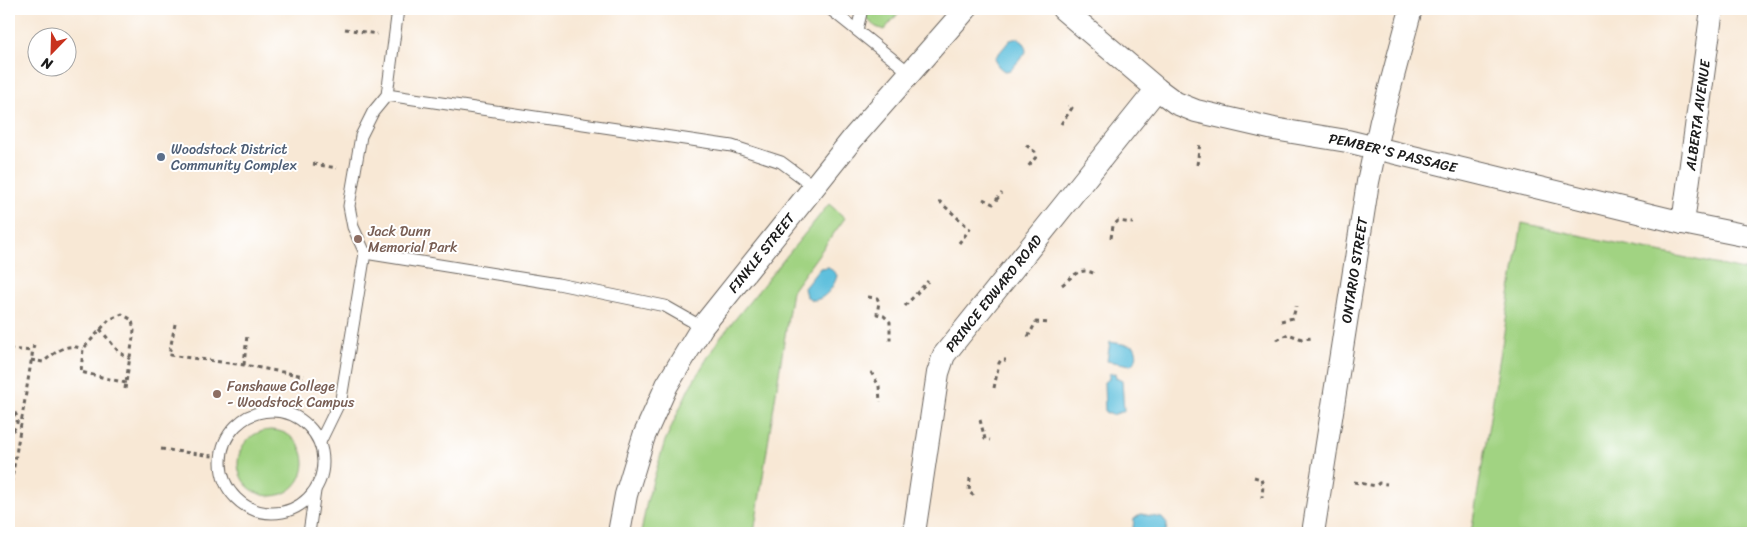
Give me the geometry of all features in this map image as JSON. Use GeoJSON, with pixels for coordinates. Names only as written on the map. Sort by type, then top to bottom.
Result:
{"type":"FeatureCollection","features":[{"type":"Feature","properties":{"kind":"street","name":"FINKLE STREET"},"geometry":{"type":"LineString","coordinates":[[619,533],[626,495],[644,436],[667,385],[702,327],[815,187],[966,9]]}},
{"type":"Feature","properties":{"kind":"street","name":"PEMBER'S PASSAGE"},"geometry":{"type":"LineString","coordinates":[[1063,9],[1157,89],[1176,102],[1196,112],[1375,148],[1683,223],[1753,237]]}},
{"type":"Feature","properties":{"kind":"street","name":"ONTARIO STREET"},"geometry":{"type":"LineString","coordinates":[[1313,533],[1368,182],[1411,9]]}},
{"type":"Feature","properties":{"kind":"street","name":"ALBERTA AVENUE"},"geometry":{"type":"LineString","coordinates":[[1683,223],[1712,9]]}},
{"type":"Feature","properties":{"kind":"street","name":"PRINCE EDWARD ROAD"},"geometry":{"type":"LineString","coordinates":[[914,533],[937,378],[944,355],[1157,89]]}},
{"type":"Feature","properties":{"kind":"lane"},"geometry":{"type":"LineString","coordinates":[[320,442],[340,399],[365,253],[350,216],[349,206],[361,136],[373,112],[387,95],[398,9]]}},
{"type":"Feature","properties":{"kind":"lane"},"geometry":{"type":"LineString","coordinates":[[830,9],[910,73]]}},
{"type":"Feature","properties":{"kind":"lane"},"geometry":{"type":"LineString","coordinates":[[857,30],[862,9]]}},
{"type":"Feature","properties":{"kind":"lane"},"geometry":{"type":"LineString","coordinates":[[387,95],[732,146],[780,162],[815,187]]}},
{"type":"Feature","properties":{"kind":"lane"},"geometry":{"type":"LineString","coordinates":[[365,253],[558,284],[664,306],[702,327]]}},
{"type":"Feature","properties":{"kind":"lane"},"geometry":{"type":"LineString","coordinates":[[309,533],[315,491],[324,465],[320,442],[311,428],[297,417],[281,411],[264,411],[248,416],[234,426],[224,441],[220,457],[222,474],[228,490],[240,502],[255,511],[272,514],[288,511],[303,503],[315,491]]}},
{"type":"Feature","properties":{"kind":"path"},"geometry":{"type":"LineString","coordinates":[[345,29],[394,37]]}},
{"type":"Feature","properties":{"kind":"path"},"geometry":{"type":"LineString","coordinates":[[1061,124],[1072,108],[1068,105]]}},
{"type":"Feature","properties":{"kind":"path"},"geometry":{"type":"LineString","coordinates":[[1197,165],[1200,143]]}},
{"type":"Feature","properties":{"kind":"path"},"geometry":{"type":"LineString","coordinates":[[1026,145],[1035,152],[1036,157],[1027,168]]}},
{"type":"Feature","properties":{"kind":"path"},"geometry":{"type":"LineString","coordinates":[[313,164],[355,171]]}},
{"type":"Feature","properties":{"kind":"path"},"geometry":{"type":"LineString","coordinates":[[983,199],[993,204],[1002,193]]}},
{"type":"Feature","properties":{"kind":"path"},"geometry":{"type":"LineString","coordinates":[[939,201],[970,229],[959,243]]}},
{"type":"Feature","properties":{"kind":"path"},"geometry":{"type":"LineString","coordinates":[[1111,238],[1113,226],[1118,221],[1133,223]]}},
{"type":"Feature","properties":{"kind":"path"},"geometry":{"type":"LineString","coordinates":[[1062,286],[1077,272],[1083,270],[1095,274]]}},
{"type":"Feature","properties":{"kind":"path"},"geometry":{"type":"LineString","coordinates":[[905,306],[928,281]]}},
{"type":"Feature","properties":{"kind":"path"},"geometry":{"type":"LineString","coordinates":[[868,297],[877,298],[879,302],[877,314],[884,316],[890,322],[890,344]]}},
{"type":"Feature","properties":{"kind":"path"},"geometry":{"type":"LineString","coordinates":[[1281,321],[1292,318],[1296,306]]}},
{"type":"Feature","properties":{"kind":"path"},"geometry":{"type":"LineString","coordinates":[[125,388],[126,383],[130,358],[134,331],[132,320],[128,316],[115,315],[83,349],[81,372],[126,383]]}},
{"type":"Feature","properties":{"kind":"path"},"geometry":{"type":"LineString","coordinates":[[1028,337],[1036,322],[1049,322]]}},
{"type":"Feature","properties":{"kind":"path"},"geometry":{"type":"LineString","coordinates":[[175,324],[169,355],[244,365],[304,376]]}},
{"type":"Feature","properties":{"kind":"path"},"geometry":{"type":"LineString","coordinates":[[100,329],[118,351],[130,358]]}},
{"type":"Feature","properties":{"kind":"path"},"geometry":{"type":"LineString","coordinates":[[1277,340],[1288,334],[1302,339],[1312,338]]}},
{"type":"Feature","properties":{"kind":"path"},"geometry":{"type":"LineString","coordinates":[[244,365],[247,335]]}},
{"type":"Feature","properties":{"kind":"path"},"geometry":{"type":"LineString","coordinates":[[10,491],[10,476],[34,344]]}},
{"type":"Feature","properties":{"kind":"path"},"geometry":{"type":"LineString","coordinates":[[31,360],[43,362],[62,348],[71,345],[83,349]]}},
{"type":"Feature","properties":{"kind":"path"},"geometry":{"type":"LineString","coordinates":[[9,349],[33,351]]}},
{"type":"Feature","properties":{"kind":"path"},"geometry":{"type":"LineString","coordinates":[[994,388],[1001,360],[1006,360]]}},
{"type":"Feature","properties":{"kind":"path"},"geometry":{"type":"LineString","coordinates":[[871,372],[879,386],[880,402]]}},
{"type":"Feature","properties":{"kind":"path"},"geometry":{"type":"LineString","coordinates":[[9,406],[14,411],[17,421],[14,430],[9,434]]}},
{"type":"Feature","properties":{"kind":"path"},"geometry":{"type":"LineString","coordinates":[[980,420],[985,439],[990,440]]}},
{"type":"Feature","properties":{"kind":"path"},"geometry":{"type":"LineString","coordinates":[[161,449],[220,457]]}},
{"type":"Feature","properties":{"kind":"path"},"geometry":{"type":"LineString","coordinates":[[970,478],[969,492],[977,498]]}},
{"type":"Feature","properties":{"kind":"path"},"geometry":{"type":"LineString","coordinates":[[1254,478],[1261,479],[1263,485],[1262,498]]}},
{"type":"Feature","properties":{"kind":"path"},"geometry":{"type":"LineString","coordinates":[[1354,482],[1376,486],[1379,483],[1387,484]]}},
{"type":"Feature","properties":{"kind":"green space"},"geometry":{"type":"Polygon","coordinates":[[[855,9],[902,9],[884,30],[876,27],[855,9]]]}},
{"type":"Feature","properties":{"kind":"green space"},"geometry":{"type":"Polygon","coordinates":[[[829,204],[845,218],[792,291],[754,533],[641,533],[647,501],[665,441],[689,388],[719,339],[829,204]]]}},
{"type":"Feature","properties":{"kind":"green space"},"geometry":{"type":"Polygon","coordinates":[[[1522,223],[1753,272],[1753,533],[1471,533],[1522,223]]]}},
{"type":"Feature","properties":{"kind":"green space"},"geometry":{"type":"Polygon","coordinates":[[[271,430],[284,433],[294,440],[301,450],[304,463],[301,476],[294,486],[284,493],[271,496],[258,493],[248,486],[241,476],[238,463],[241,450],[248,440],[258,433],[271,430]]]}},
{"type":"Feature","properties":{"kind":"water"},"geometry":{"type":"Polygon","coordinates":[[[1018,38],[1025,44],[1026,52],[1011,70],[1004,71],[998,66],[995,58],[1010,40],[1018,38]]]}},
{"type":"Feature","properties":{"kind":"water"},"geometry":{"type":"Polygon","coordinates":[[[829,267],[837,275],[834,284],[821,298],[812,300],[806,296],[804,288],[820,268],[829,267]]]}},
{"type":"Feature","properties":{"kind":"water"},"geometry":{"type":"Polygon","coordinates":[[[1110,342],[1134,346],[1137,356],[1131,365],[1107,361],[1110,342]]]}},
{"type":"Feature","properties":{"kind":"water"},"geometry":{"type":"Polygon","coordinates":[[[1115,373],[1116,378],[1122,381],[1124,411],[1112,415],[1105,412],[1104,382],[1109,379],[1109,374],[1115,373]]]}},
{"type":"Feature","properties":{"kind":"water"},"geometry":{"type":"Polygon","coordinates":[[[1141,514],[1162,518],[1167,524],[1166,532],[1137,533],[1133,528],[1134,519],[1141,514]]]}},
{"type":"Feature","properties":{"kind":"place","name":"Woodstock District Community Complex"},"geometry":{"type":"Point","coordinates":[161,157]}},
{"type":"Feature","properties":{"kind":"place","name":"Jack Dunn Memorial Park"},"geometry":{"type":"Point","coordinates":[358,239]}},
{"type":"Feature","properties":{"kind":"place","name":"Fanshawe College - Woodstock Campus"},"geometry":{"type":"Point","coordinates":[217,394]}}]}
